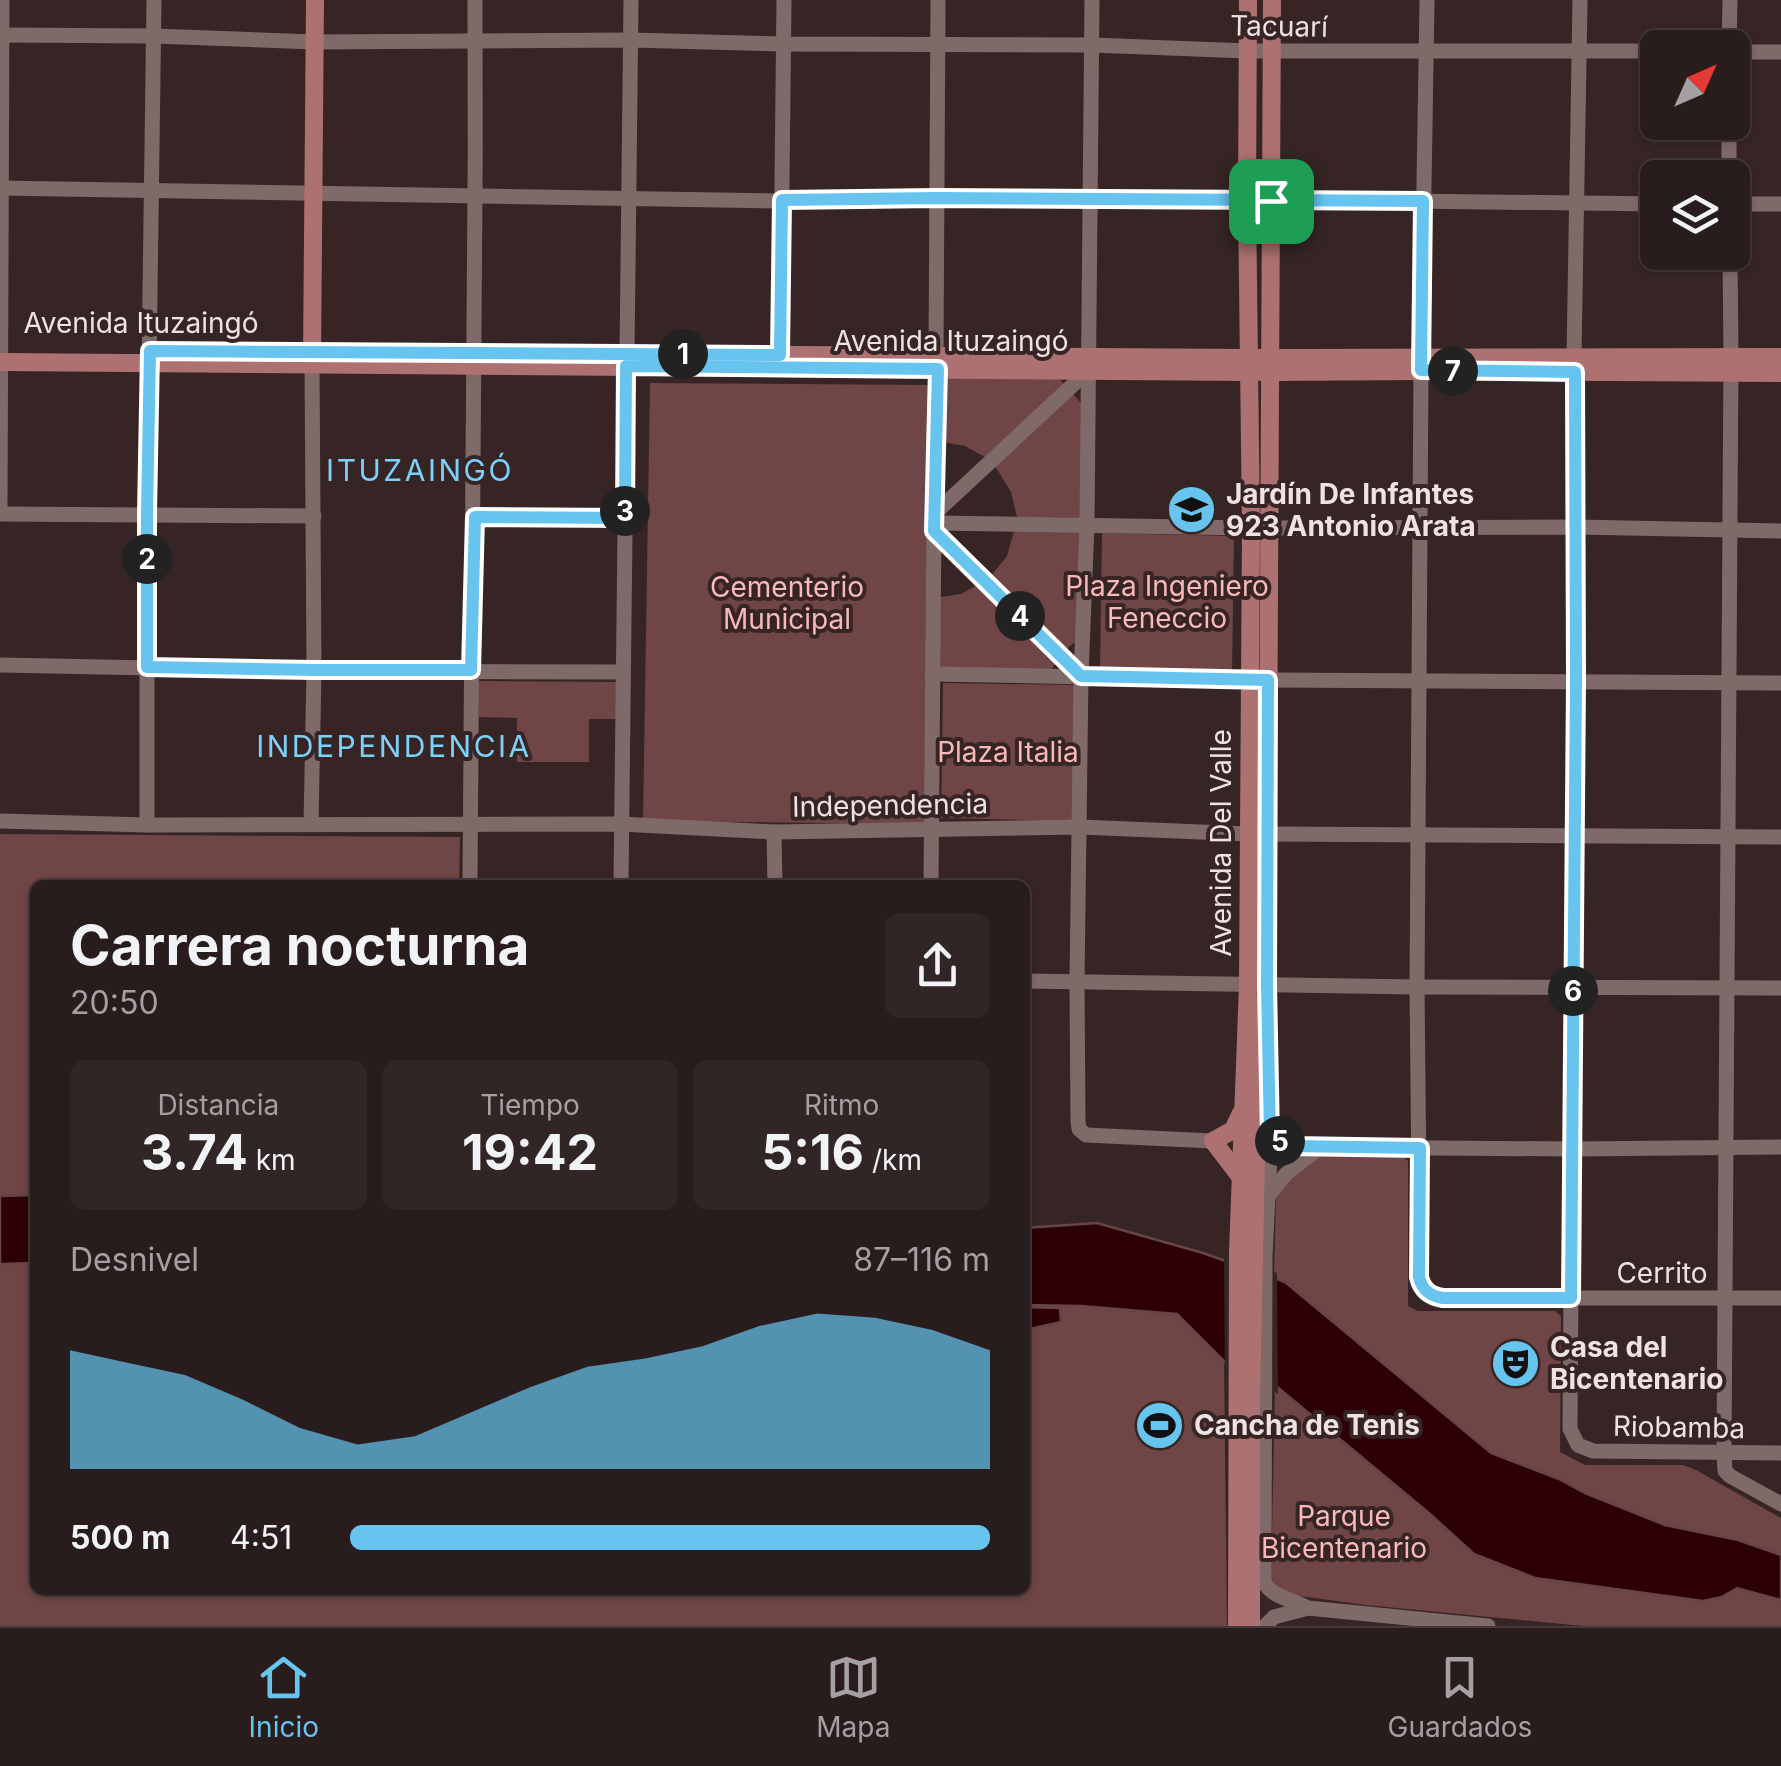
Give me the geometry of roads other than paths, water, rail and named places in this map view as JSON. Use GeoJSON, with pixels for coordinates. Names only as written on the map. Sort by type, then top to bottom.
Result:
{"type":"FeatureCollection","features":[{"type":"Feature","properties":{"kind":"main road"},"geometry":{"type":"LineString","coordinates":[[312,358],[315,0]]}},
{"type":"Feature","properties":{"kind":"main road","name":"Avenida Del Valle"},"geometry":{"type":"LineString","coordinates":[[1248,0],[1249,365],[1260,528]]}},
{"type":"Feature","properties":{"kind":"main road","name":"Avenida Del Valle"},"geometry":{"type":"LineString","coordinates":[[1251,1626],[1260,528],[1270,364],[1272,0]]}},
{"type":"Feature","properties":{"kind":"main road","name":"Avenida Ituzaingó"},"geometry":{"type":"LineString","coordinates":[[1,356],[1732,365],[1781,373]]}},
{"type":"Feature","properties":{"kind":"main road","name":"Avenida Ituzaingó"},"geometry":{"type":"LineString","coordinates":[[1732,365],[1781,357]]}},
{"type":"Feature","properties":{"kind":"main road","name":"Avenida Del Valle"},"geometry":{"type":"LineString","coordinates":[[1252,1255],[1240,1176],[1257,985]]}},
{"type":"Feature","properties":{"kind":"main road"},"geometry":{"type":"LineString","coordinates":[[1240,1176],[1213,1141],[1233,1130],[1243,1109]]}},
{"type":"Feature","properties":{"kind":"main road","name":"Avenida Del Valle"},"geometry":{"type":"LineString","coordinates":[[1237,1626],[1251,1400]]}},
{"type":"Feature","properties":{"kind":"street"},"geometry":{"type":"LineString","coordinates":[[2,0],[0,512],[314,516]]}},
{"type":"Feature","properties":{"kind":"street"},"geometry":{"type":"LineString","coordinates":[[147,825],[154,0]]}},
{"type":"Feature","properties":{"kind":"street"},"geometry":{"type":"LineString","coordinates":[[470,880],[475,0]]}},
{"type":"Feature","properties":{"kind":"street"},"geometry":{"type":"LineString","coordinates":[[620,880],[631,0]]}},
{"type":"Feature","properties":{"kind":"street"},"geometry":{"type":"LineString","coordinates":[[780,361],[784,0]]}},
{"type":"Feature","properties":{"kind":"street"},"geometry":{"type":"LineString","coordinates":[[931,880],[938,0]]}},
{"type":"Feature","properties":{"kind":"street"},"geometry":{"type":"LineString","coordinates":[[1092,0],[1078,1122],[1086,1135],[1213,1141]]}},
{"type":"Feature","properties":{"kind":"street"},"geometry":{"type":"LineString","coordinates":[[1420,1148],[1423,201],[1428,0]]}},
{"type":"Feature","properties":{"kind":"street"},"geometry":{"type":"LineString","coordinates":[[1571,1298],[1576,681],[1574,364],[1580,0]]}},
{"type":"Feature","properties":{"kind":"street"},"geometry":{"type":"LineString","coordinates":[[1730,0],[1731,30]]}},
{"type":"Feature","properties":{"kind":"street","name":"Tacuarí"},"geometry":{"type":"LineString","coordinates":[[1,35],[314,42],[1092,44],[1248,51],[1640,51]]}},
{"type":"Feature","properties":{"kind":"street"},"geometry":{"type":"LineString","coordinates":[[1750,51],[1781,52]]}},
{"type":"Feature","properties":{"kind":"street"},"geometry":{"type":"LineString","coordinates":[[2,188],[782,200],[1088,198],[1640,204]]}},
{"type":"Feature","properties":{"kind":"street"},"geometry":{"type":"LineString","coordinates":[[1750,204],[1781,204]]}},
{"type":"Feature","properties":{"kind":"street"},"geometry":{"type":"LineString","coordinates":[[1730,270],[1724,1453],[1730,1476],[1781,1504]]}},
{"type":"Feature","properties":{"kind":"street"},"geometry":{"type":"LineString","coordinates":[[311,824],[312,358]]}},
{"type":"Feature","properties":{"kind":"street"},"geometry":{"type":"LineString","coordinates":[[934,523],[1089,363]]}},
{"type":"Feature","properties":{"kind":"street"},"geometry":{"type":"LineString","coordinates":[[475,517],[625,518]]}},
{"type":"Feature","properties":{"kind":"street"},"geometry":{"type":"LineString","coordinates":[[934,523],[1781,531]]}},
{"type":"Feature","properties":{"kind":"street"},"geometry":{"type":"LineString","coordinates":[[934,523],[1081,676]]}},
{"type":"Feature","properties":{"kind":"street"},"geometry":{"type":"LineString","coordinates":[[0,665],[623,672]]}},
{"type":"Feature","properties":{"kind":"street"},"geometry":{"type":"LineString","coordinates":[[932,674],[1781,683]]}},
{"type":"Feature","properties":{"kind":"street","name":"Independencia"},"geometry":{"type":"LineString","coordinates":[[0,822],[620,824],[774,832],[1080,827],[1258,834],[1781,837]]}},
{"type":"Feature","properties":{"kind":"street"},"geometry":{"type":"LineString","coordinates":[[774,832],[775,880]]}},
{"type":"Feature","properties":{"kind":"street"},"geometry":{"type":"LineString","coordinates":[[1030,981],[1781,988]]}},
{"type":"Feature","properties":{"kind":"street","name":"Avenida Del Valle"},"geometry":{"type":"LineString","coordinates":[[1252,1255],[1268,1196],[1270,1137],[1257,985]]}},
{"type":"Feature","properties":{"kind":"street"},"geometry":{"type":"LineString","coordinates":[[1270,1137],[1290,1146],[1320,1148],[1781,1148]]}},
{"type":"Feature","properties":{"kind":"street"},"geometry":{"type":"LineString","coordinates":[[1268,1196],[1286,1174],[1320,1148]]}},
{"type":"Feature","properties":{"kind":"street","name":"Cerrito"},"geometry":{"type":"LineString","coordinates":[[1420,1148],[1419,1277],[1425,1291],[1443,1298],[1781,1298]]}},
{"type":"Feature","properties":{"kind":"street","name":"Riobamba"},"geometry":{"type":"LineString","coordinates":[[1571,1298],[1570,1429],[1578,1445],[1599,1451],[1781,1453]]}},
{"type":"Feature","properties":{"kind":"street","name":"Avenida Del Valle"},"geometry":{"type":"LineString","coordinates":[[1251,1400],[1264,1582],[1274,1594],[1308,1608]]}},
{"type":"Feature","properties":{"kind":"street"},"geometry":{"type":"LineString","coordinates":[[1266,1626],[1274,1617],[1308,1608],[1423,1623],[1488,1626]]}},
{"type":"Feature","properties":{"kind":"place","name":"Jardín De Infantes 923 Antonio Arata"},"geometry":{"type":"Point","coordinates":[1191,510]}},
{"type":"Feature","properties":{"kind":"place","name":"Casa del Bicentenario"},"geometry":{"type":"Point","coordinates":[1515,1363]}},
{"type":"Feature","properties":{"kind":"place","name":"Cancha de Tenis"},"geometry":{"type":"Point","coordinates":[1159,1425]}},
{"type":"Feature","properties":{"kind":"district","name":"ITUZAINGÓ"},"geometry":{"type":"Point","coordinates":[420,470]}},
{"type":"Feature","properties":{"kind":"district","name":"INDEPENDENCIA"},"geometry":{"type":"Point","coordinates":[394,746]}},
{"type":"Feature","properties":{"kind":"park label","name":"Plaza Ingeniero Feneccio"},"geometry":{"type":"Point","coordinates":[1167,602]}},
{"type":"Feature","properties":{"kind":"park label","name":"Cementerio Municipal"},"geometry":{"type":"Point","coordinates":[787,603]}},
{"type":"Feature","properties":{"kind":"park label","name":"Plaza Italia"},"geometry":{"type":"Point","coordinates":[1008,752]}},
{"type":"Feature","properties":{"kind":"park label","name":"Parque Bicentenario"},"geometry":{"type":"Point","coordinates":[1344,1532]}}]}
